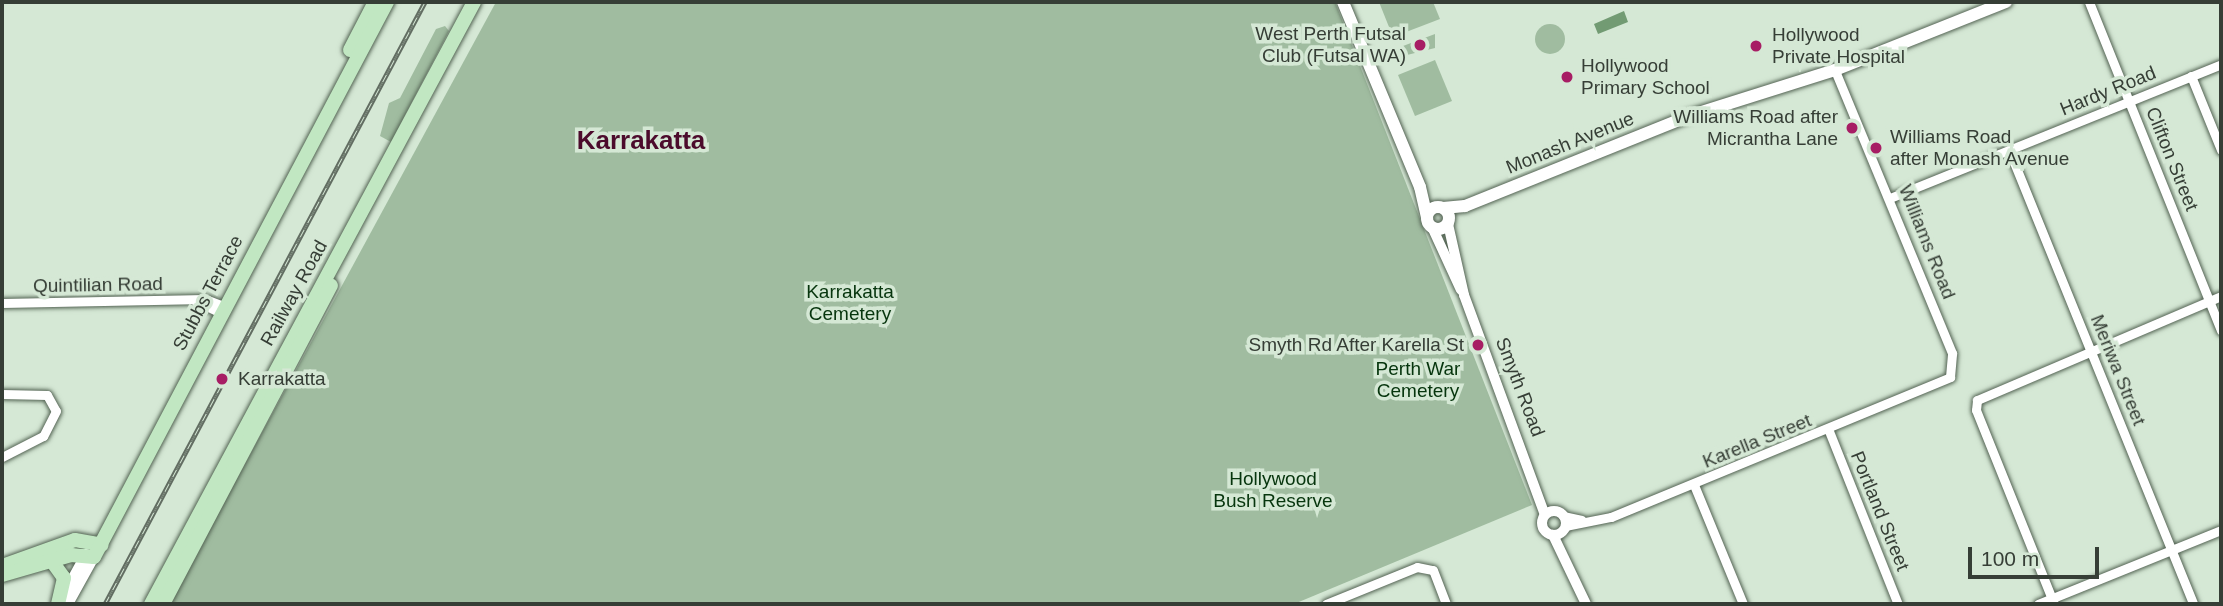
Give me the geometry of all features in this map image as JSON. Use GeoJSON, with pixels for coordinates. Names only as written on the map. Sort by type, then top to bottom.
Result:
{"type":"FeatureCollection","features":[{"type":"Feature","properties":{"kind":"main road","name":"Stubbs Terrace"},"geometry":{"type":"LineString","coordinates":[[94,549],[375,2]]}},
{"type":"Feature","properties":{"kind":"main road","name":"Stubbs Terrace"},"geometry":{"type":"LineString","coordinates":[[217,307],[387,2]]}},
{"type":"Feature","properties":{"kind":"main road","name":"Railway Road"},"geometry":{"type":"LineString","coordinates":[[150,604],[474,2]]}},
{"type":"Feature","properties":{"kind":"main road","name":"Railway Road"},"geometry":{"type":"LineString","coordinates":[[163,604],[485,2]]}},
{"type":"Feature","properties":{"kind":"main road","name":"Smyth Road"},"geometry":{"type":"LineString","coordinates":[[1343,2],[1352,7],[1420,187],[1429,223]]}},
{"type":"Feature","properties":{"kind":"main road","name":"Monash Avenue"},"geometry":{"type":"LineString","coordinates":[[1441,207],[1465,206],[1686,117],[1835,71],[2006,2]]}},
{"type":"Feature","properties":{"kind":"main road","name":"Smyth Road"},"geometry":{"type":"LineString","coordinates":[[1420,187],[1441,207]]}},
{"type":"Feature","properties":{"kind":"main road","name":"Monash Avenue"},"geometry":{"type":"LineString","coordinates":[[1448,223],[1465,206]]}},
{"type":"Feature","properties":{"kind":"main road"},"geometry":{"type":"LineString","coordinates":[[1441,207],[1448,223],[1429,223],[1441,207]]}},
{"type":"Feature","properties":{"kind":"main road"},"geometry":{"type":"LineString","coordinates":[[2,566],[75,540],[94,549]]}},
{"type":"Feature","properties":{"kind":"main road"},"geometry":{"type":"LineString","coordinates":[[2,575],[94,549]]}},
{"type":"Feature","properties":{"kind":"main road"},"geometry":{"type":"LineString","coordinates":[[51,560],[64,578],[58,604]]}},
{"type":"Feature","properties":{"kind":"street","name":"Clifton Street"},"geometry":{"type":"LineString","coordinates":[[2089,2],[2221,330]]}},
{"type":"Feature","properties":{"kind":"street","name":"Hardy Road"},"geometry":{"type":"LineString","coordinates":[[1890,198],[2221,64]]}},
{"type":"Feature","properties":{"kind":"street","name":"Williams Road"},"geometry":{"type":"LineString","coordinates":[[1835,71],[1890,198],[1955,365],[1939,386]]}},
{"type":"Feature","properties":{"kind":"street"},"geometry":{"type":"LineString","coordinates":[[2191,76],[2221,150]]}},
{"type":"Feature","properties":{"kind":"street","name":"Meriwa Street"},"geometry":{"type":"LineString","coordinates":[[2009,150],[2193,604]]}},
{"type":"Feature","properties":{"kind":"street","name":"Smyth Road"},"geometry":{"type":"LineString","coordinates":[[1429,223],[1464,295],[1541,493],[1558,520],[1542,527],[1553,535]]}},
{"type":"Feature","properties":{"kind":"street","name":"Smyth Road"},"geometry":{"type":"LineString","coordinates":[[1448,223],[1464,295]]}},
{"type":"Feature","properties":{"kind":"street"},"geometry":{"type":"LineString","coordinates":[[2053,602],[1976,410],[1986,393],[2221,296]]}},
{"type":"Feature","properties":{"kind":"street","name":"Quintilian Road"},"geometry":{"type":"LineString","coordinates":[[2,303],[194,300],[217,307]]}},
{"type":"Feature","properties":{"kind":"street","name":"Karella Street"},"geometry":{"type":"LineString","coordinates":[[1558,520],[1586,522],[1694,485],[1939,386]]}},
{"type":"Feature","properties":{"kind":"street"},"geometry":{"type":"LineString","coordinates":[[2,394],[47,395],[56,411],[43,436],[2,457]]}},
{"type":"Feature","properties":{"kind":"street","name":"Portland Street"},"geometry":{"type":"LineString","coordinates":[[1829,431],[1898,604]]}},
{"type":"Feature","properties":{"kind":"street"},"geometry":{"type":"LineString","coordinates":[[1694,485],[1743,604]]}},
{"type":"Feature","properties":{"kind":"street"},"geometry":{"type":"LineString","coordinates":[[1558,520],[1553,535],[1565,551]]}},
{"type":"Feature","properties":{"kind":"street"},"geometry":{"type":"LineString","coordinates":[[1558,520],[1565,551],[1586,604]]}},
{"type":"Feature","properties":{"kind":"street"},"geometry":{"type":"LineString","coordinates":[[2039,604],[2053,602],[2221,530]]}},
{"type":"Feature","properties":{"kind":"street","name":"Stubbs Terrace"},"geometry":{"type":"LineString","coordinates":[[58,604],[94,549]]}},
{"type":"Feature","properties":{"kind":"street","name":"Stubbs Terrace"},"geometry":{"type":"LineString","coordinates":[[68,604],[94,549]]}},
{"type":"Feature","properties":{"kind":"street"},"geometry":{"type":"LineString","coordinates":[[1326,604],[1417,567],[1433,570],[1446,604]]}},
{"type":"Feature","properties":{"kind":"green space","name":"Karrakatta Cemetery"},"geometry":{"type":"Polygon","coordinates":[[[496,2],[1335,2],[1532,505],[1294,604],[169,604],[496,2]]]}},
{"type":"Feature","properties":{"kind":"green space"},"geometry":{"type":"Polygon","coordinates":[[[1379,2],[1433,2],[1440,19],[1393,37],[1379,2]]]}},
{"type":"Feature","properties":{"kind":"green space"},"geometry":{"type":"Polygon","coordinates":[[[1550,24],[1556,25],[1564,33],[1564,45],[1556,53],[1550,54],[1544,53],[1536,45],[1535,39],[1536,33],[1544,25],[1550,24]]]}},
{"type":"Feature","properties":{"kind":"green space"},"geometry":{"type":"Polygon","coordinates":[[[445,26],[449,31],[391,142],[380,136],[389,103],[400,98],[436,29],[445,26]]]}},
{"type":"Feature","properties":{"kind":"green space","name":"West Perth Futsal Club (Futsal WA)"},"geometry":{"type":"Polygon","coordinates":[[[1435,34],[1435,48],[1407,55],[1403,46],[1435,34]]]}},
{"type":"Feature","properties":{"kind":"green space"},"geometry":{"type":"Polygon","coordinates":[[[1435,60],[1452,101],[1415,116],[1398,75],[1435,60]]]}},
{"type":"Feature","properties":{"kind":"shaded area"},"geometry":{"type":"Polygon","coordinates":[[[1624,11],[1628,22],[1598,34],[1594,24],[1624,11]]]}},
{"type":"Feature","properties":{"kind":"railway"},"geometry":{"type":"LineString","coordinates":[[105,604],[425,2]]}},
{"type":"Feature","properties":{"kind":"place","name":"West Perth Futsal Club (Futsal WA)"},"geometry":{"type":"Point","coordinates":[1420,45]}},
{"type":"Feature","properties":{"kind":"place","name":"Hollywood Private Hospital"},"geometry":{"type":"Point","coordinates":[1756,46]}},
{"type":"Feature","properties":{"kind":"place","name":"Hollywood Primary School"},"geometry":{"type":"Point","coordinates":[1567,77]}},
{"type":"Feature","properties":{"kind":"place","name":"Williams Road after Micrantha Lane"},"geometry":{"type":"Point","coordinates":[1852,128]}},
{"type":"Feature","properties":{"kind":"place","name":"Williams Road after Monash Avenue"},"geometry":{"type":"Point","coordinates":[1876,148]}},
{"type":"Feature","properties":{"kind":"place","name":"Smyth Rd After Karella St"},"geometry":{"type":"Point","coordinates":[1478,345]}},
{"type":"Feature","properties":{"kind":"place","name":"Karrakatta"},"geometry":{"type":"Point","coordinates":[222,379]}},
{"type":"Feature","properties":{"kind":"district","name":"Karrakatta"},"geometry":{"type":"Point","coordinates":[641,141]}},
{"type":"Feature","properties":{"kind":"park label","name":"Perth War Cemetery"},"geometry":{"type":"Point","coordinates":[1418,380]}},
{"type":"Feature","properties":{"kind":"park label","name":"Hollywood Bush Reserve"},"geometry":{"type":"Point","coordinates":[1273,490]}}]}
